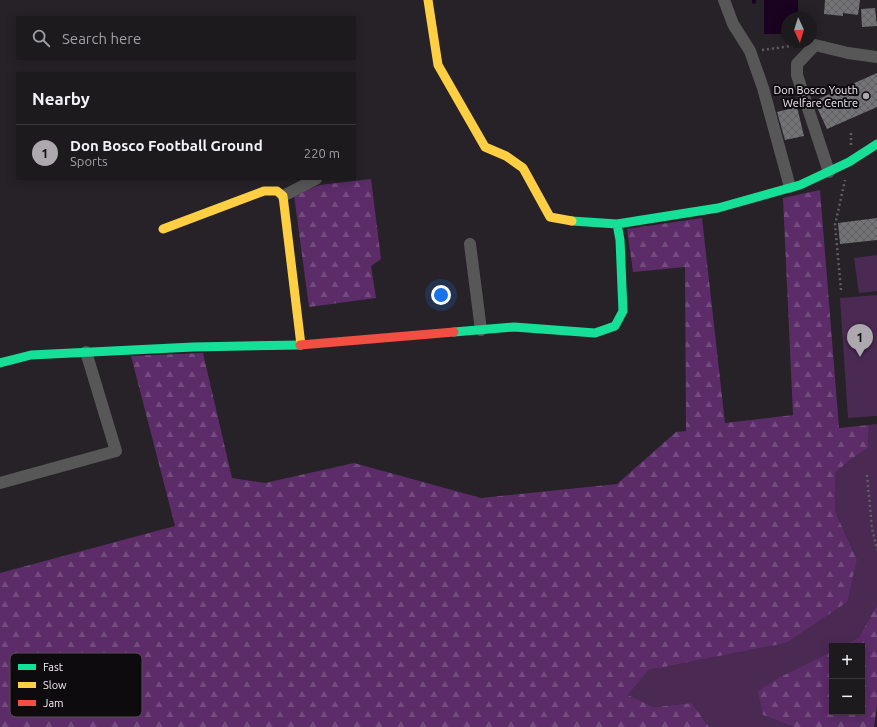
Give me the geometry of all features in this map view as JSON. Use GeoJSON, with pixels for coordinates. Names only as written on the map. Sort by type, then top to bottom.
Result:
{"type":"FeatureCollection","features":[{"type":"Feature","properties":{"kind":"street"},"geometry":{"type":"LineString","coordinates":[[428,0],[438,65],[484,147],[506,156],[523,168],[550,217],[565,221],[617,224],[718,208],[790,187],[829,172],[849,162],[877,144]]}},
{"type":"Feature","properties":{"kind":"street"},"geometry":{"type":"LineString","coordinates":[[724,0],[733,24],[750,51],[763,88],[790,187]]}},
{"type":"Feature","properties":{"kind":"street"},"geometry":{"type":"LineString","coordinates":[[817,45],[848,53],[877,57]]}},
{"type":"Feature","properties":{"kind":"street"},"geometry":{"type":"LineString","coordinates":[[812,48],[797,64],[796,75],[829,172]]}},
{"type":"Feature","properties":{"kind":"street"},"geometry":{"type":"LineString","coordinates":[[283,196],[314,180]]}},
{"type":"Feature","properties":{"kind":"street"},"geometry":{"type":"LineString","coordinates":[[163,229],[264,191],[277,191],[283,196],[301,345]]}},
{"type":"Feature","properties":{"kind":"street"},"geometry":{"type":"LineString","coordinates":[[0,363],[31,355],[193,347],[301,345],[514,327],[595,333],[615,326],[623,311],[620,240],[617,224]]}},
{"type":"Feature","properties":{"kind":"street"},"geometry":{"type":"LineString","coordinates":[[470,244],[481,330]]}},
{"type":"Feature","properties":{"kind":"street"},"geometry":{"type":"LineString","coordinates":[[0,483],[116,450],[86,352]]}},
{"type":"Feature","properties":{"kind":"path"},"geometry":{"type":"LineString","coordinates":[[750,51],[781,47]]}},
{"type":"Feature","properties":{"kind":"path"},"geometry":{"type":"LineString","coordinates":[[841,290],[835,225],[849,162],[851,130]]}},
{"type":"Feature","properties":{"kind":"path"},"geometry":{"type":"LineString","coordinates":[[867,475],[872,528],[877,550]]}},
{"type":"Feature","properties":{"kind":"shaded area"},"geometry":{"type":"Polygon","coordinates":[[[764,0],[798,0],[798,12],[781,12],[781,34],[764,34],[764,0]]]}},
{"type":"Feature","properties":{"kind":"shaded area"},"geometry":{"type":"Polygon","coordinates":[[[877,255],[877,291],[859,293],[854,258],[877,255]]]}},
{"type":"Feature","properties":{"kind":"shaded area"},"geometry":{"type":"Polygon","coordinates":[[[877,295],[877,416],[848,418],[840,298],[877,295]]]}},
{"type":"Feature","properties":{"kind":"shaded area"},"geometry":{"type":"Polygon","coordinates":[[[877,424],[877,605],[859,637],[848,643],[829,643],[829,652],[782,676],[763,715],[794,727],[709,727],[692,703],[654,707],[628,695],[649,670],[786,643],[857,559],[835,512],[835,473],[850,460],[868,448],[869,425],[877,424]]]}},
{"type":"Feature","properties":{"kind":"green space"},"geometry":{"type":"Polygon","coordinates":[[[371,179],[381,259],[371,266],[376,298],[309,307],[294,195],[320,185],[371,179]]]}},
{"type":"Feature","properties":{"kind":"green space"},"geometry":{"type":"Polygon","coordinates":[[[820,190],[839,428],[869,425],[868,448],[850,460],[835,473],[835,512],[857,559],[847,602],[786,643],[649,670],[628,695],[654,707],[692,703],[709,727],[0,727],[0,573],[175,526],[131,356],[203,353],[232,478],[265,483],[354,463],[481,498],[617,484],[676,432],[686,431],[685,267],[633,272],[627,229],[702,218],[725,423],[793,415],[783,198],[820,190]]]}},
{"type":"Feature","properties":{"kind":"green space"},"geometry":{"type":"Polygon","coordinates":[[[877,605],[877,705],[874,727],[794,727],[763,715],[758,691],[782,676],[829,652],[829,715],[865,715],[865,643],[848,643],[859,637],[877,605]]]}},
{"type":"Feature","properties":{"kind":"building"},"geometry":{"type":"Polygon","coordinates":[[[825,0],[860,0],[858,15],[843,13],[843,16],[824,14],[825,0]]]}},
{"type":"Feature","properties":{"kind":"building"},"geometry":{"type":"Polygon","coordinates":[[[875,8],[877,26],[862,27],[861,9],[875,8]]]}},
{"type":"Feature","properties":{"kind":"building"},"geometry":{"type":"Polygon","coordinates":[[[877,73],[877,107],[827,129],[814,101],[877,73]]]}},
{"type":"Feature","properties":{"kind":"building"},"geometry":{"type":"Polygon","coordinates":[[[797,107],[804,136],[785,140],[777,112],[797,107]]]}},
{"type":"Feature","properties":{"kind":"building"},"geometry":{"type":"Polygon","coordinates":[[[877,218],[877,240],[840,244],[838,223],[877,218]]]}},
{"type":"Feature","properties":{"kind":"traffic: fast"},"geometry":{"type":"LineString","coordinates":[[572,221],[617,224],[718,208],[800,185],[849,162],[877,144]]}},
{"type":"Feature","properties":{"kind":"traffic: fast"},"geometry":{"type":"LineString","coordinates":[[454,332],[514,327],[595,333],[615,326],[623,311],[620,240],[617,224]]}},
{"type":"Feature","properties":{"kind":"traffic: fast"},"geometry":{"type":"LineString","coordinates":[[0,363],[31,355],[193,347],[300,345]]}},
{"type":"Feature","properties":{"kind":"traffic: slow"},"geometry":{"type":"LineString","coordinates":[[428,0],[438,65],[485,147],[506,156],[523,168],[550,217],[572,221]]}},
{"type":"Feature","properties":{"kind":"traffic: slow"},"geometry":{"type":"LineString","coordinates":[[163,229],[264,191],[277,191],[283,196],[301,345]]}},
{"type":"Feature","properties":{"kind":"traffic: jam"},"geometry":{"type":"LineString","coordinates":[[300,345],[454,332]]}},
{"type":"Feature","properties":{"kind":"place","name":"Don Bosco Youth Welfare Centre"},"geometry":{"type":"Point","coordinates":[866,96]}},
{"type":"Feature","properties":{"kind":"place","name":"Don Bosco Football Ground"},"geometry":{"type":"Point","coordinates":[860,357]}}]}
